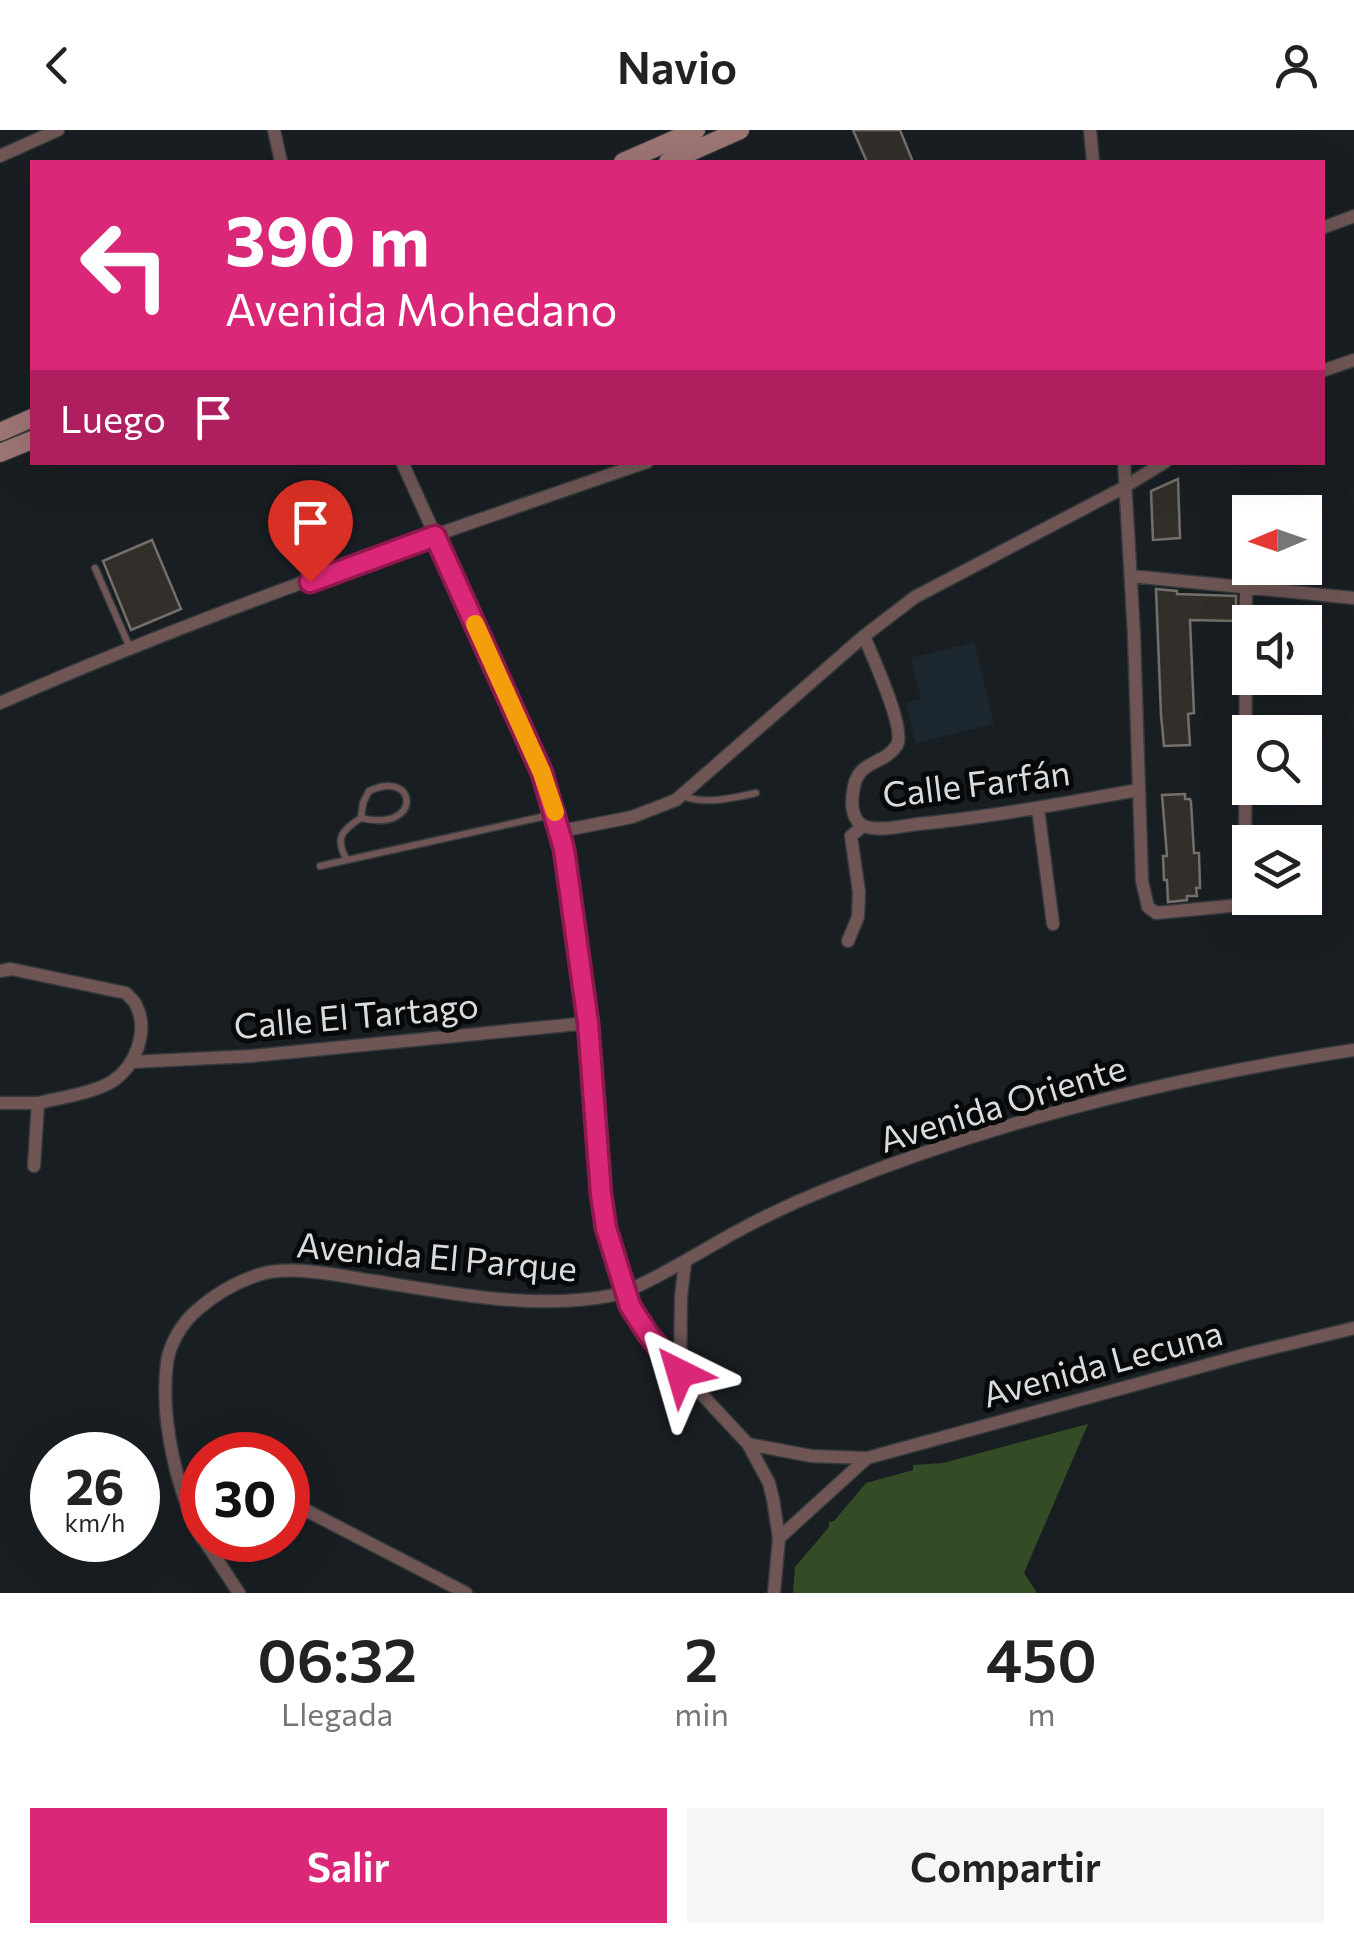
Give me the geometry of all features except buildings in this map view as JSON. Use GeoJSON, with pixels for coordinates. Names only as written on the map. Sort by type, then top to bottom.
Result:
{"type":"FeatureCollection","features":[{"type":"Feature","properties":{"kind":"street"},"geometry":{"type":"LineString","coordinates":[[0,156],[58,130]]}},
{"type":"Feature","properties":{"kind":"street"},"geometry":{"type":"LineString","coordinates":[[274,130],[281,160]]}},
{"type":"Feature","properties":{"kind":"street"},"geometry":{"type":"LineString","coordinates":[[628,160],[696,130]]}},
{"type":"Feature","properties":{"kind":"street"},"geometry":{"type":"LineString","coordinates":[[672,160],[740,130]]}},
{"type":"Feature","properties":{"kind":"street"},"geometry":{"type":"LineString","coordinates":[[1090,130],[1094,160]]}},
{"type":"Feature","properties":{"kind":"street"},"geometry":{"type":"LineString","coordinates":[[1325,227],[1354,216]]}},
{"type":"Feature","properties":{"kind":"street"},"geometry":{"type":"LineString","coordinates":[[1325,371],[1354,360]]}},
{"type":"Feature","properties":{"kind":"street"},"geometry":{"type":"LineString","coordinates":[[0,432],[30,419]]}},
{"type":"Feature","properties":{"kind":"street"},"geometry":{"type":"LineString","coordinates":[[0,453],[30,441]]}},
{"type":"Feature","properties":{"kind":"street"},"geometry":{"type":"LineString","coordinates":[[403,465],[542,773],[556,814],[588,1023],[601,1194],[624,1292],[636,1318],[680,1373],[748,1444],[769,1483],[779,1538],[774,1593]]}},
{"type":"Feature","properties":{"kind":"street"},"geometry":{"type":"LineString","coordinates":[[0,703],[131,649],[639,465]]}},
{"type":"Feature","properties":{"kind":"street"},"geometry":{"type":"LineString","coordinates":[[1124,465],[1142,881],[1148,907],[1156,913],[1238,904],[1245,897],[1246,587]]}},
{"type":"Feature","properties":{"kind":"street"},"geometry":{"type":"LineString","coordinates":[[560,831],[632,817],[681,796],[864,636],[915,597],[1160,465]]}},
{"type":"Feature","properties":{"kind":"street"},"geometry":{"type":"LineString","coordinates":[[1131,576],[1354,598]]}},
{"type":"Feature","properties":{"kind":"street","name":"Calle Farfán"},"geometry":{"type":"LineString","coordinates":[[864,636],[892,708],[899,739],[896,747],[858,772],[855,779],[853,813],[863,826],[884,828],[1038,809],[1138,790]]}},
{"type":"Feature","properties":{"kind":"street"},"geometry":{"type":"LineString","coordinates":[[1038,809],[1053,924]]}},
{"type":"Feature","properties":{"kind":"street"},"geometry":{"type":"LineString","coordinates":[[848,941],[858,917],[860,892],[851,836],[863,826]]}},
{"type":"Feature","properties":{"kind":"street"},"geometry":{"type":"LineString","coordinates":[[0,971],[11,969],[126,992],[136,1005],[140,1024],[140,1046],[114,1080],[38,1103],[0,1103]]}},
{"type":"Feature","properties":{"kind":"street","name":"Calle El Tartago"},"geometry":{"type":"LineString","coordinates":[[131,1062],[252,1056],[588,1023]]}},
{"type":"Feature","properties":{"kind":"street","name":"Avenida Oriente"},"geometry":{"type":"LineString","coordinates":[[624,1292],[772,1212],[931,1148],[1041,1115],[1152,1088],[1354,1050]]}},
{"type":"Feature","properties":{"kind":"street"},"geometry":{"type":"LineString","coordinates":[[34,1166],[38,1103]]}},
{"type":"Feature","properties":{"kind":"street"},"geometry":{"type":"LineString","coordinates":[[680,1373],[685,1262]]}},
{"type":"Feature","properties":{"kind":"street","name":"Avenida El Parque"},"geometry":{"type":"LineString","coordinates":[[180,1468],[169,1437],[167,1360],[178,1334],[193,1313],[219,1294],[263,1274],[281,1271],[345,1277],[543,1302],[624,1292]]}},
{"type":"Feature","properties":{"kind":"street","name":"Avenida Lecuna"},"geometry":{"type":"LineString","coordinates":[[748,1444],[811,1456],[867,1458],[1354,1328]]}},
{"type":"Feature","properties":{"kind":"street","name":"Avenida Lecuna"},"geometry":{"type":"LineString","coordinates":[[779,1538],[867,1458]]}},
{"type":"Feature","properties":{"kind":"street"},"geometry":{"type":"LineString","coordinates":[[310,1513],[466,1593]]}},
{"type":"Feature","properties":{"kind":"street","name":"Avenida El Parque"},"geometry":{"type":"LineString","coordinates":[[218,1562],[239,1593]]}},
{"type":"Feature","properties":{"kind":"lane"},"geometry":{"type":"LineString","coordinates":[[95,568],[131,649]]}},
{"type":"Feature","properties":{"kind":"lane"},"geometry":{"type":"LineString","coordinates":[[347,860],[340,849],[340,836],[346,828],[361,818],[384,822],[402,814],[407,795],[402,789],[388,786],[369,791],[361,818]]}},
{"type":"Feature","properties":{"kind":"lane"},"geometry":{"type":"LineString","coordinates":[[681,796],[706,801],[756,793]]}},
{"type":"Feature","properties":{"kind":"lane"},"geometry":{"type":"LineString","coordinates":[[320,866],[556,814]]}},
{"type":"Feature","properties":{"kind":"shaded area"},"geometry":{"type":"Polygon","coordinates":[[[974,642],[994,724],[916,743],[906,703],[921,699],[911,658],[974,642]]]}},
{"type":"Feature","properties":{"kind":"green space"},"geometry":{"type":"Polygon","coordinates":[[[1088,1424],[1024,1573],[1037,1593],[793,1593],[795,1567],[829,1527],[829,1522],[866,1483],[913,1470],[913,1465],[943,1463],[1088,1424]]]}},
{"type":"Feature","properties":{"kind":"slow traffic"},"geometry":{"type":"LineString","coordinates":[[475,624],[542,773],[555,812]]}},
{"type":"Feature","properties":{"kind":"route"},"geometry":{"type":"LineString","coordinates":[[310,582],[435,536],[542,773],[556,814],[588,1023],[606,1228],[636,1318],[680,1373]]}}]}
